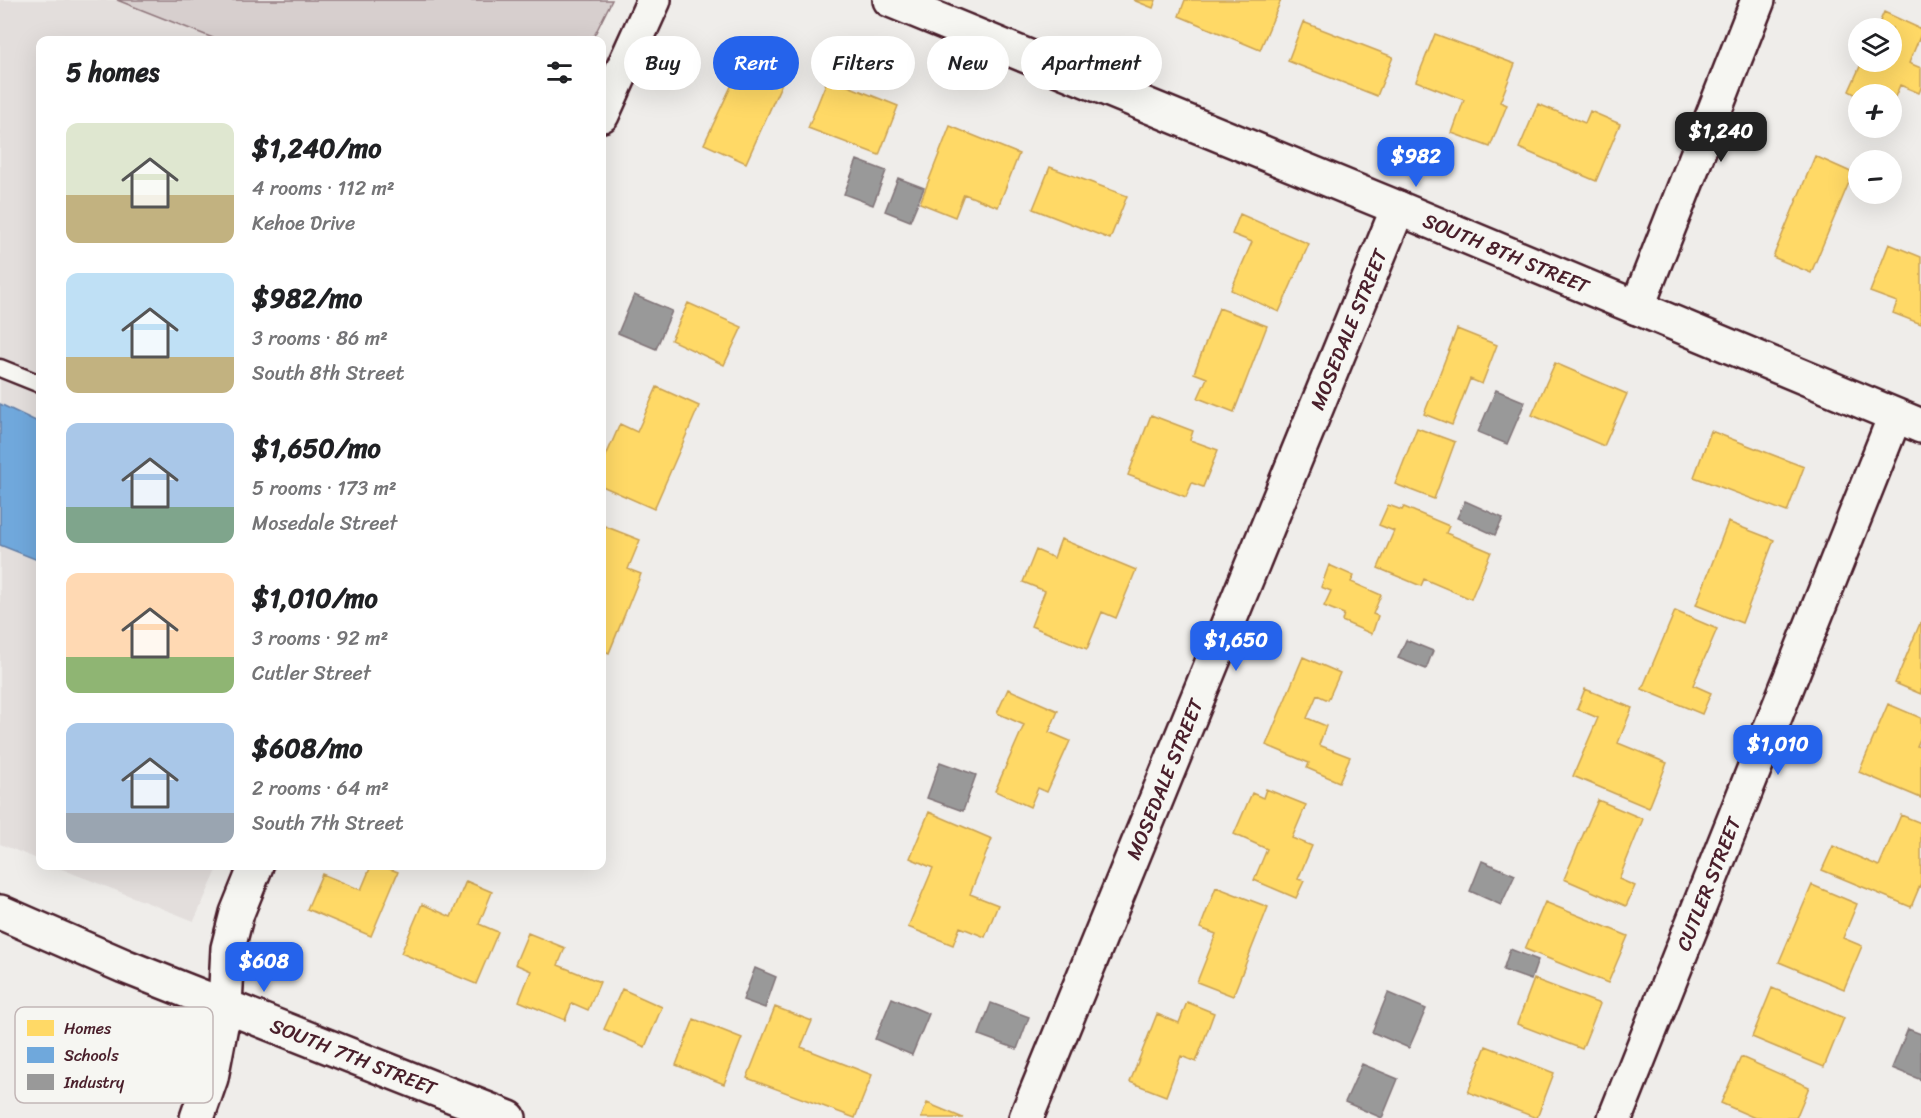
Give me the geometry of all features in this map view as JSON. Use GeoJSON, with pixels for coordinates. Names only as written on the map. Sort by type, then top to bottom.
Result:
{"type":"FeatureCollection","features":[{"type":"Feature","properties":{"kind":"street"},"geometry":{"type":"LineString","coordinates":[[606,106],[654,0]]}},
{"type":"Feature","properties":{"kind":"street","name":"SOUTH 8TH STREET"},"geometry":{"type":"LineString","coordinates":[[890,0],[1398,208],[1908,421]]}},
{"type":"Feature","properties":{"kind":"street"},"geometry":{"type":"LineString","coordinates":[[1637,308],[1758,0]]}},
{"type":"Feature","properties":{"kind":"street","name":"MOSEDALE STREET"},"geometry":{"type":"LineString","coordinates":[[1026,1118],[1398,208]]}},
{"type":"Feature","properties":{"kind":"street","name":"CUTLER STREET"},"geometry":{"type":"LineString","coordinates":[[1614,1118],[1908,421]]}},
{"type":"Feature","properties":{"kind":"street"},"geometry":{"type":"LineString","coordinates":[[213,1068],[225,1005],[228,948],[237,913],[254,870]]}},
{"type":"Feature","properties":{"kind":"street","name":"SOUTH 7TH STREET"},"geometry":{"type":"LineString","coordinates":[[0,912],[124,966],[510,1118]]}},
{"type":"Feature","properties":{"kind":"street"},"geometry":{"type":"LineString","coordinates":[[197,1118],[202,1103]]}},
{"type":"Feature","properties":{"kind":"lane"},"geometry":{"type":"LineString","coordinates":[[0,368],[36,382]]}},
{"type":"Feature","properties":{"kind":"shaded area"},"geometry":{"type":"Polygon","coordinates":[[[0,0],[117,0],[208,36],[36,36],[36,858],[0,844],[0,0]]]}},
{"type":"Feature","properties":{"kind":"shaded area"},"geometry":{"type":"Polygon","coordinates":[[[117,0],[612,0],[594,36],[208,36],[117,0]]]}},
{"type":"Feature","properties":{"kind":"shaded area"},"geometry":{"type":"Polygon","coordinates":[[[64,870],[217,870],[194,921],[64,870]]]}},
{"type":"Feature","properties":{"kind":"building: Homes"},"geometry":{"type":"Polygon","coordinates":[[[1133,0],[1156,0],[1153,8],[1133,0]]]}},
{"type":"Feature","properties":{"kind":"building: Homes"},"geometry":{"type":"Polygon","coordinates":[[[1185,0],[1281,0],[1260,50],[1179,16],[1185,0]]]}},
{"type":"Feature","properties":{"kind":"building: Homes"},"geometry":{"type":"Polygon","coordinates":[[[1884,12],[1897,18],[1881,18],[1884,12]]]}},
{"type":"Feature","properties":{"kind":"building: Homes"},"geometry":{"type":"Polygon","coordinates":[[[1902,20],[1921,29],[1909,63],[1921,68],[1919,93],[1902,84],[1852,84],[1858,72],[1902,72],[1902,20]]]}},
{"type":"Feature","properties":{"kind":"building: Homes"},"geometry":{"type":"Polygon","coordinates":[[[1303,22],[1393,57],[1377,96],[1288,61],[1303,22]]]}},
{"type":"Feature","properties":{"kind":"building: Homes"},"geometry":{"type":"Polygon","coordinates":[[[1435,34],[1515,64],[1500,102],[1507,105],[1490,147],[1452,133],[1464,100],[1416,81],[1435,34]]]}},
{"type":"Feature","properties":{"kind":"building: Homes"},"geometry":{"type":"Polygon","coordinates":[[[729,90],[779,90],[746,163],[704,144],[729,90]]]}},
{"type":"Feature","properties":{"kind":"building: Homes"},"geometry":{"type":"Polygon","coordinates":[[[823,90],[858,90],[898,106],[879,155],[808,128],[823,90]]]}},
{"type":"Feature","properties":{"kind":"building: Homes"},"geometry":{"type":"Polygon","coordinates":[[[1538,104],[1585,123],[1590,111],[1620,124],[1596,181],[1519,148],[1538,104]]]}},
{"type":"Feature","properties":{"kind":"building: Homes"},"geometry":{"type":"Polygon","coordinates":[[[950,126],[1019,154],[998,207],[964,194],[955,217],[920,203],[950,126]]]}},
{"type":"Feature","properties":{"kind":"building: Homes"},"geometry":{"type":"Polygon","coordinates":[[[1815,156],[1848,171],[1848,185],[1811,273],[1773,257],[1815,156]]]}},
{"type":"Feature","properties":{"kind":"building: Homes"},"geometry":{"type":"Polygon","coordinates":[[[1050,167],[1127,196],[1110,239],[1033,209],[1050,167]]]}},
{"type":"Feature","properties":{"kind":"building: Homes"},"geometry":{"type":"Polygon","coordinates":[[[1240,214],[1309,244],[1279,312],[1231,290],[1252,242],[1232,234],[1240,214]]]}},
{"type":"Feature","properties":{"kind":"building: Homes"},"geometry":{"type":"Polygon","coordinates":[[[1889,244],[1921,257],[1921,324],[1893,313],[1897,302],[1870,292],[1889,244]]]}},
{"type":"Feature","properties":{"kind":"building: Homes"},"geometry":{"type":"Polygon","coordinates":[[[688,303],[742,327],[724,365],[671,340],[688,303]]]}},
{"type":"Feature","properties":{"kind":"building: Homes"},"geometry":{"type":"Polygon","coordinates":[[[1219,308],[1267,326],[1234,412],[1198,398],[1207,378],[1194,373],[1219,308]]]}},
{"type":"Feature","properties":{"kind":"building: Homes"},"geometry":{"type":"Polygon","coordinates":[[[1457,329],[1497,345],[1482,384],[1470,379],[1452,425],[1424,414],[1457,329]]]}},
{"type":"Feature","properties":{"kind":"building: Homes"},"geometry":{"type":"Polygon","coordinates":[[[1555,363],[1627,394],[1604,446],[1532,415],[1555,363]]]}},
{"type":"Feature","properties":{"kind":"building: Homes"},"geometry":{"type":"Polygon","coordinates":[[[657,387],[699,406],[654,509],[606,488],[606,456],[620,424],[637,432],[657,387]]]}},
{"type":"Feature","properties":{"kind":"building: Homes"},"geometry":{"type":"Polygon","coordinates":[[[1151,415],[1193,431],[1190,440],[1218,450],[1203,487],[1192,483],[1186,497],[1128,475],[1151,415]]]}},
{"type":"Feature","properties":{"kind":"building: Homes"},"geometry":{"type":"Polygon","coordinates":[[[1417,428],[1455,442],[1434,499],[1395,484],[1417,428]]]}},
{"type":"Feature","properties":{"kind":"building: Homes"},"geometry":{"type":"Polygon","coordinates":[[[1711,431],[1804,467],[1787,512],[1694,477],[1711,431]]]}},
{"type":"Feature","properties":{"kind":"building: Homes"},"geometry":{"type":"Polygon","coordinates":[[[1388,505],[1402,510],[1404,507],[1449,526],[1446,533],[1491,552],[1471,599],[1424,579],[1421,586],[1378,568],[1394,531],[1379,525],[1388,505]]]}},
{"type":"Feature","properties":{"kind":"building: Homes"},"geometry":{"type":"Polygon","coordinates":[[[1728,522],[1774,540],[1742,623],[1696,605],[1728,522]]]}},
{"type":"Feature","properties":{"kind":"building: Homes"},"geometry":{"type":"Polygon","coordinates":[[[606,527],[640,540],[628,569],[641,574],[609,653],[606,652],[606,527]]]}},
{"type":"Feature","properties":{"kind":"building: Homes"},"geometry":{"type":"Polygon","coordinates":[[[1061,539],[1136,570],[1116,618],[1102,612],[1087,649],[1031,626],[1045,591],[1023,582],[1036,550],[1054,558],[1061,539]]]}},
{"type":"Feature","properties":{"kind":"building: Homes"},"geometry":{"type":"Polygon","coordinates":[[[1329,565],[1354,576],[1351,582],[1381,595],[1373,614],[1378,616],[1372,634],[1342,621],[1344,614],[1324,606],[1331,591],[1321,587],[1329,565]]]}},
{"type":"Feature","properties":{"kind":"building: Homes"},"geometry":{"type":"Polygon","coordinates":[[[1675,611],[1717,629],[1693,685],[1711,693],[1702,714],[1642,689],[1675,611]]]}},
{"type":"Feature","properties":{"kind":"building: Homes"},"geometry":{"type":"Polygon","coordinates":[[[1921,621],[1921,694],[1895,683],[1921,621]]]}},
{"type":"Feature","properties":{"kind":"building: Homes"},"geometry":{"type":"Polygon","coordinates":[[[1303,657],[1340,673],[1328,700],[1317,695],[1307,718],[1326,726],[1319,745],[1350,757],[1339,782],[1307,768],[1309,763],[1266,745],[1303,657]]]}},
{"type":"Feature","properties":{"kind":"building: Homes"},"geometry":{"type":"Polygon","coordinates":[[[1008,689],[1058,711],[1049,732],[1070,741],[1047,792],[1038,788],[1030,807],[995,791],[1024,725],[997,713],[1008,689]]]}},
{"type":"Feature","properties":{"kind":"building: Homes"},"geometry":{"type":"Polygon","coordinates":[[[1585,689],[1632,708],[1618,743],[1667,763],[1649,808],[1573,776],[1598,718],[1577,709],[1585,689]]]}},
{"type":"Feature","properties":{"kind":"building: Homes"},"geometry":{"type":"Polygon","coordinates":[[[1888,704],[1921,718],[1921,737],[1917,746],[1921,747],[1921,798],[1859,772],[1888,704]]]}},
{"type":"Feature","properties":{"kind":"building: Homes"},"geometry":{"type":"Polygon","coordinates":[[[1266,789],[1306,805],[1292,838],[1312,846],[1298,879],[1304,881],[1296,898],[1254,880],[1267,849],[1234,834],[1252,793],[1263,798],[1266,789]]]}},
{"type":"Feature","properties":{"kind":"building: Homes"},"geometry":{"type":"Polygon","coordinates":[[[1598,800],[1643,819],[1619,879],[1635,886],[1626,906],[1564,879],[1598,800]]]}},
{"type":"Feature","properties":{"kind":"building: Homes"},"geometry":{"type":"Polygon","coordinates":[[[929,812],[992,839],[970,894],[998,905],[985,937],[960,927],[953,945],[908,927],[933,868],[910,858],[929,812]]]}},
{"type":"Feature","properties":{"kind":"building: Homes"},"geometry":{"type":"Polygon","coordinates":[[[1901,815],[1921,823],[1921,883],[1911,907],[1822,870],[1833,846],[1879,866],[1901,815]]]}},
{"type":"Feature","properties":{"kind":"building: Homes"},"geometry":{"type":"Polygon","coordinates":[[[369,870],[398,872],[371,936],[307,909],[322,874],[361,890],[369,870]]]}},
{"type":"Feature","properties":{"kind":"building: Homes"},"geometry":{"type":"Polygon","coordinates":[[[466,881],[492,892],[479,924],[498,932],[476,984],[401,953],[422,904],[451,917],[466,881]]]}},
{"type":"Feature","properties":{"kind":"building: Homes"},"geometry":{"type":"Polygon","coordinates":[[[1812,885],[1857,904],[1843,938],[1862,946],[1844,989],[1779,962],[1812,885]]]}},
{"type":"Feature","properties":{"kind":"building: Homes"},"geometry":{"type":"Polygon","coordinates":[[[1216,887],[1268,907],[1233,996],[1197,982],[1216,934],[1200,928],[1216,887]]]}},
{"type":"Feature","properties":{"kind":"building: Homes"},"geometry":{"type":"Polygon","coordinates":[[[1545,902],[1628,936],[1608,983],[1525,949],[1545,902]]]}},
{"type":"Feature","properties":{"kind":"building: Homes"},"geometry":{"type":"Polygon","coordinates":[[[528,933],[565,948],[558,965],[600,982],[588,1010],[572,1003],[565,1020],[519,1001],[531,971],[515,964],[528,933]]]}},
{"type":"Feature","properties":{"kind":"building: Homes"},"geometry":{"type":"Polygon","coordinates":[[[1534,979],[1600,1004],[1582,1049],[1517,1024],[1534,979]]]}},
{"type":"Feature","properties":{"kind":"building: Homes"},"geometry":{"type":"Polygon","coordinates":[[[1772,988],[1844,1018],[1824,1067],[1752,1037],[1772,988]]]}},
{"type":"Feature","properties":{"kind":"building: Homes"},"geometry":{"type":"Polygon","coordinates":[[[622,989],[662,1007],[645,1047],[604,1029],[622,989]]]}},
{"type":"Feature","properties":{"kind":"building: Homes"},"geometry":{"type":"Polygon","coordinates":[[[1187,1002],[1214,1013],[1196,1062],[1181,1056],[1166,1096],[1130,1082],[1157,1014],[1179,1023],[1187,1002]]]}},
{"type":"Feature","properties":{"kind":"building: Homes"},"geometry":{"type":"Polygon","coordinates":[[[775,1007],[812,1021],[801,1047],[872,1075],[855,1118],[747,1078],[775,1007]]]}},
{"type":"Feature","properties":{"kind":"building: Homes"},"geometry":{"type":"Polygon","coordinates":[[[694,1019],[742,1038],[724,1084],[676,1065],[694,1019]]]}},
{"type":"Feature","properties":{"kind":"building: Homes"},"geometry":{"type":"Polygon","coordinates":[[[1486,1046],[1554,1073],[1537,1118],[1468,1092],[1486,1046]]]}},
{"type":"Feature","properties":{"kind":"building: Homes"},"geometry":{"type":"Polygon","coordinates":[[[1741,1057],[1809,1087],[1796,1118],[1755,1118],[1721,1103],[1741,1057]]]}},
{"type":"Feature","properties":{"kind":"building: Homes"},"geometry":{"type":"Polygon","coordinates":[[[927,1103],[963,1118],[921,1118],[927,1103]]]}},
{"type":"Feature","properties":{"kind":"building: Schools"},"geometry":{"type":"Polygon","coordinates":[[[0,404],[36,421],[36,559],[0,545],[0,404]]]}},
{"type":"Feature","properties":{"kind":"building: Industry"},"geometry":{"type":"Polygon","coordinates":[[[857,160],[886,171],[873,205],[844,194],[857,160]]]}},
{"type":"Feature","properties":{"kind":"building: Industry"},"geometry":{"type":"Polygon","coordinates":[[[898,178],[924,188],[910,221],[885,211],[898,178]]]}},
{"type":"Feature","properties":{"kind":"building: Industry"},"geometry":{"type":"Polygon","coordinates":[[[634,295],[672,311],[656,349],[618,333],[634,295]]]}},
{"type":"Feature","properties":{"kind":"building: Industry"},"geometry":{"type":"Polygon","coordinates":[[[1496,390],[1525,402],[1507,444],[1478,432],[1496,390]]]}},
{"type":"Feature","properties":{"kind":"building: Industry"},"geometry":{"type":"Polygon","coordinates":[[[1465,501],[1503,518],[1495,535],[1457,518],[1465,501]]]}},
{"type":"Feature","properties":{"kind":"building: Industry"},"geometry":{"type":"Polygon","coordinates":[[[1406,640],[1433,651],[1426,669],[1398,658],[1406,640]]]}},
{"type":"Feature","properties":{"kind":"building: Industry"},"geometry":{"type":"Polygon","coordinates":[[[940,762],[976,775],[963,811],[927,798],[940,762]]]}},
{"type":"Feature","properties":{"kind":"building: Industry"},"geometry":{"type":"Polygon","coordinates":[[[1482,861],[1515,875],[1501,905],[1470,891],[1482,861]]]}},
{"type":"Feature","properties":{"kind":"building: Industry"},"geometry":{"type":"Polygon","coordinates":[[[1510,949],[1538,960],[1531,980],[1503,970],[1510,949]]]}},
{"type":"Feature","properties":{"kind":"building: Industry"},"geometry":{"type":"Polygon","coordinates":[[[755,968],[776,977],[765,1008],[743,1000],[755,968]]]}},
{"type":"Feature","properties":{"kind":"building: Industry"},"geometry":{"type":"Polygon","coordinates":[[[1388,993],[1426,1009],[1409,1048],[1372,1032],[1388,993]]]}},
{"type":"Feature","properties":{"kind":"building: Industry"},"geometry":{"type":"Polygon","coordinates":[[[892,998],[929,1014],[912,1055],[875,1039],[892,998]]]}},
{"type":"Feature","properties":{"kind":"building: Industry"},"geometry":{"type":"Polygon","coordinates":[[[991,1003],[1029,1017],[1017,1049],[979,1035],[991,1003]]]}},
{"type":"Feature","properties":{"kind":"building: Industry"},"geometry":{"type":"Polygon","coordinates":[[[1908,1029],[1921,1034],[1921,1080],[1892,1068],[1908,1029]]]}},
{"type":"Feature","properties":{"kind":"building: Industry"},"geometry":{"type":"Polygon","coordinates":[[[1362,1064],[1398,1079],[1382,1118],[1345,1102],[1362,1064]]]}}]}
